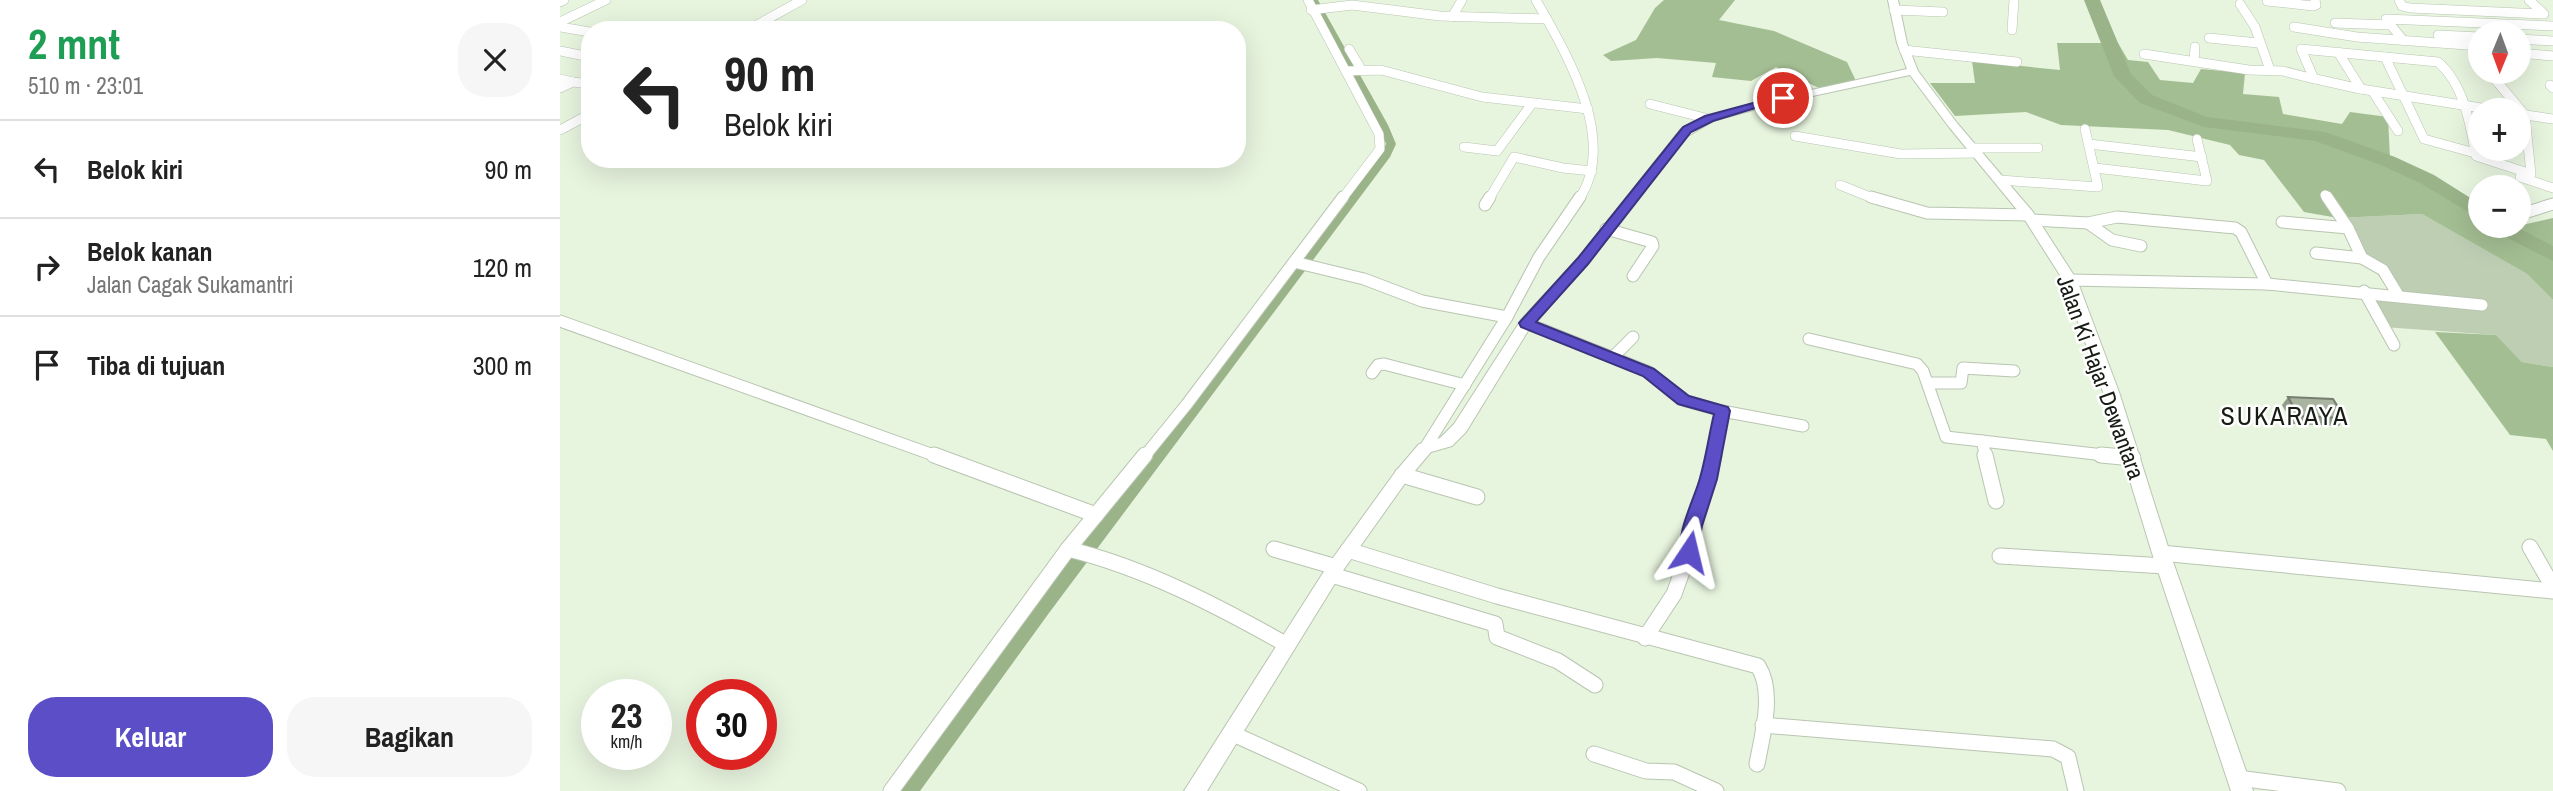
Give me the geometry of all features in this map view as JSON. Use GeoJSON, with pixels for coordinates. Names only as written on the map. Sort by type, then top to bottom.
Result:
{"type":"FeatureCollection","features":[{"type":"Feature","properties":{"kind":"street"},"geometry":{"type":"LineString","coordinates":[[560,24],[606,0]]}},
{"type":"Feature","properties":{"kind":"street"},"geometry":{"type":"LineString","coordinates":[[764,21],[803,0]]}},
{"type":"Feature","properties":{"kind":"street"},"geometry":{"type":"LineString","coordinates":[[777,21],[815,0]]}},
{"type":"Feature","properties":{"kind":"street"},"geometry":{"type":"LineString","coordinates":[[1452,17],[1462,0]]}},
{"type":"Feature","properties":{"kind":"street"},"geometry":{"type":"LineString","coordinates":[[1195,791],[1348,550],[1402,475],[1425,449],[1507,317],[1539,257],[1587,189],[1592,171],[1588,109],[1572,64],[1536,0]]}},
{"type":"Feature","properties":{"kind":"street"},"geometry":{"type":"LineString","coordinates":[[2012,30],[2014,0]]}},
{"type":"Feature","properties":{"kind":"street"},"geometry":{"type":"LineString","coordinates":[[2267,1],[2314,6],[2315,0]]}},
{"type":"Feature","properties":{"kind":"street"},"geometry":{"type":"LineString","coordinates":[[2399,0],[2402,6],[2410,8],[2544,14],[2529,0]]}},
{"type":"Feature","properties":{"kind":"street"},"geometry":{"type":"LineString","coordinates":[[2240,4],[2255,21],[2258,43],[2270,70]]}},
{"type":"Feature","properties":{"kind":"street"},"geometry":{"type":"LineString","coordinates":[[891,791],[1096,516],[1301,263],[1380,149],[1379,134],[1317,6],[1352,5],[1452,17],[1547,19]]}},
{"type":"Feature","properties":{"kind":"street"},"geometry":{"type":"LineString","coordinates":[[1894,5],[1943,12]]}},
{"type":"Feature","properties":{"kind":"street","name":"Jalan Ki Hajar Dewantara"},"geometry":{"type":"LineString","coordinates":[[1894,5],[1904,50],[1913,71],[1953,125],[2030,217],[2070,280],[2133,458],[2163,560],[2240,785]]}},
{"type":"Feature","properties":{"kind":"street"},"geometry":{"type":"LineString","coordinates":[[2403,40],[2386,19],[2468,23]]}},
{"type":"Feature","properties":{"kind":"street"},"geometry":{"type":"LineString","coordinates":[[2335,23],[2468,36]]}},
{"type":"Feature","properties":{"kind":"street"},"geometry":{"type":"LineString","coordinates":[[560,24],[581,30]]}},
{"type":"Feature","properties":{"kind":"street"},"geometry":{"type":"LineString","coordinates":[[2531,25],[2553,26]]}},
{"type":"Feature","properties":{"kind":"street"},"geometry":{"type":"LineString","coordinates":[[2294,27],[2468,45]]}},
{"type":"Feature","properties":{"kind":"street"},"geometry":{"type":"LineString","coordinates":[[2209,38],[2258,43]]}},
{"type":"Feature","properties":{"kind":"street"},"geometry":{"type":"LineString","coordinates":[[2531,40],[2553,41]]}},
{"type":"Feature","properties":{"kind":"street"},"geometry":{"type":"LineString","coordinates":[[2194,61],[2195,47]]}},
{"type":"Feature","properties":{"kind":"street"},"geometry":{"type":"LineString","coordinates":[[1349,49],[1360,69]]}},
{"type":"Feature","properties":{"kind":"street"},"geometry":{"type":"LineString","coordinates":[[1904,50],[2017,62]]}},
{"type":"Feature","properties":{"kind":"street"},"geometry":{"type":"LineString","coordinates":[[2316,79],[2300,50],[2434,62],[2443,65],[2465,106],[2468,120]]}},
{"type":"Feature","properties":{"kind":"street"},"geometry":{"type":"LineString","coordinates":[[560,51],[581,55]]}},
{"type":"Feature","properties":{"kind":"street"},"geometry":{"type":"LineString","coordinates":[[2338,52],[2361,89]]}},
{"type":"Feature","properties":{"kind":"street"},"geometry":{"type":"LineString","coordinates":[[2144,54],[2249,70],[2270,70],[2373,92],[2468,106]]}},
{"type":"Feature","properties":{"kind":"street"},"geometry":{"type":"LineString","coordinates":[[2531,54],[2553,55]]}},
{"type":"Feature","properties":{"kind":"street"},"geometry":{"type":"LineString","coordinates":[[2385,57],[2424,139],[2468,151]]}},
{"type":"Feature","properties":{"kind":"street"},"geometry":{"type":"LineString","coordinates":[[1348,71],[1385,69],[1478,96],[1531,105],[1588,109]]}},
{"type":"Feature","properties":{"kind":"street"},"geometry":{"type":"LineString","coordinates":[[1425,449],[1446,442],[1460,428],[1526,323],[1583,261],[1684,133],[1709,119],[1807,92],[1913,71]]}},
{"type":"Feature","properties":{"kind":"street"},"geometry":{"type":"LineString","coordinates":[[560,79],[581,83]]}},
{"type":"Feature","properties":{"kind":"street"},"geometry":{"type":"LineString","coordinates":[[560,88],[573,82]]}},
{"type":"Feature","properties":{"kind":"street"},"geometry":{"type":"LineString","coordinates":[[2498,84],[2509,98]]}},
{"type":"Feature","properties":{"kind":"street"},"geometry":{"type":"LineString","coordinates":[[2373,92],[2398,131]]}},
{"type":"Feature","properties":{"kind":"street"},"geometry":{"type":"LineString","coordinates":[[1650,104],[1709,119]]}},
{"type":"Feature","properties":{"kind":"street"},"geometry":{"type":"LineString","coordinates":[[1464,147],[1497,151],[1531,105]]}},
{"type":"Feature","properties":{"kind":"street"},"geometry":{"type":"LineString","coordinates":[[560,121],[581,110]]}},
{"type":"Feature","properties":{"kind":"street"},"geometry":{"type":"LineString","coordinates":[[2531,116],[2553,119]]}},
{"type":"Feature","properties":{"kind":"street"},"geometry":{"type":"LineString","coordinates":[[560,130],[581,119]]}},
{"type":"Feature","properties":{"kind":"street"},"geometry":{"type":"LineString","coordinates":[[2000,180],[2094,187],[2098,185],[2085,129]]}},
{"type":"Feature","properties":{"kind":"street"},"geometry":{"type":"LineString","coordinates":[[1795,136],[1901,154],[2038,149]]}},
{"type":"Feature","properties":{"kind":"street"},"geometry":{"type":"LineString","coordinates":[[2095,168],[2207,181],[2197,139]]}},
{"type":"Feature","properties":{"kind":"street"},"geometry":{"type":"LineString","coordinates":[[2419,142],[2553,188]]}},
{"type":"Feature","properties":{"kind":"street"},"geometry":{"type":"LineString","coordinates":[[2089,144],[2202,157]]}},
{"type":"Feature","properties":{"kind":"street"},"geometry":{"type":"LineString","coordinates":[[1485,205],[1514,157],[1566,169],[1592,171]]}},
{"type":"Feature","properties":{"kind":"street"},"geometry":{"type":"LineString","coordinates":[[2488,161],[2530,174],[2528,161]]}},
{"type":"Feature","properties":{"kind":"street"},"geometry":{"type":"LineString","coordinates":[[1840,184],[1882,202],[1927,214],[2030,217],[2088,223],[2102,218],[2117,218],[2235,228],[2241,232],[2267,284]]}},
{"type":"Feature","properties":{"kind":"street"},"geometry":{"type":"LineString","coordinates":[[2325,195],[2348,228],[2362,258]]}},
{"type":"Feature","properties":{"kind":"street"},"geometry":{"type":"LineString","coordinates":[[2531,211],[2553,204]]}},
{"type":"Feature","properties":{"kind":"street"},"geometry":{"type":"LineString","coordinates":[[2282,222],[2348,228]]}},
{"type":"Feature","properties":{"kind":"street"},"geometry":{"type":"LineString","coordinates":[[2088,223],[2112,240],[2141,246]]}},
{"type":"Feature","properties":{"kind":"street"},"geometry":{"type":"LineString","coordinates":[[1606,229],[1652,242],[1653,246],[1633,276]]}},
{"type":"Feature","properties":{"kind":"street"},"geometry":{"type":"LineString","coordinates":[[2316,254],[2362,258],[2383,270],[2398,295]]}},
{"type":"Feature","properties":{"kind":"street"},"geometry":{"type":"LineString","coordinates":[[1301,263],[1364,279],[1422,301],[1507,317]]}},
{"type":"Feature","properties":{"kind":"street"},"geometry":{"type":"LineString","coordinates":[[2070,280],[2267,284],[2364,291],[2482,305]]}},
{"type":"Feature","properties":{"kind":"street"},"geometry":{"type":"LineString","coordinates":[[2364,291],[2394,345]]}},
{"type":"Feature","properties":{"kind":"street"},"geometry":{"type":"LineString","coordinates":[[560,321],[760,390],[1096,516]]}},
{"type":"Feature","properties":{"kind":"street"},"geometry":{"type":"LineString","coordinates":[[1526,323],[1649,372],[1684,400],[1722,411],[1803,426]]}},
{"type":"Feature","properties":{"kind":"street"},"geometry":{"type":"LineString","coordinates":[[1613,357],[1633,337]]}},
{"type":"Feature","properties":{"kind":"street"},"geometry":{"type":"LineString","coordinates":[[1809,339],[1917,364],[1928,383],[1946,438],[2133,458]]}},
{"type":"Feature","properties":{"kind":"street"},"geometry":{"type":"LineString","coordinates":[[1372,373],[1378,365],[1384,364],[1465,385]]}},
{"type":"Feature","properties":{"kind":"street"},"geometry":{"type":"LineString","coordinates":[[1928,383],[1961,383],[1963,368],[2014,371]]}},
{"type":"Feature","properties":{"kind":"street"},"geometry":{"type":"LineString","coordinates":[[1645,638],[1674,594],[1689,552],[1693,526],[1709,479],[1722,411]]}},
{"type":"Feature","properties":{"kind":"street"},"geometry":{"type":"LineString","coordinates":[[1982,441],[1996,502]]}},
{"type":"Feature","properties":{"kind":"street"},"geometry":{"type":"LineString","coordinates":[[1402,475],[1477,497]]}},
{"type":"Feature","properties":{"kind":"street"},"geometry":{"type":"LineString","coordinates":[[2530,547],[2553,589]]}},
{"type":"Feature","properties":{"kind":"street"},"geometry":{"type":"LineString","coordinates":[[1275,549],[1493,624],[1497,637],[1558,661],[1595,685]]}},
{"type":"Feature","properties":{"kind":"street"},"geometry":{"type":"LineString","coordinates":[[1071,550],[1096,556],[1221,608],[1287,645]]}},
{"type":"Feature","properties":{"kind":"street"},"geometry":{"type":"LineString","coordinates":[[1348,550],[1645,638],[1758,666],[1765,675],[1763,725],[1757,764]]}},
{"type":"Feature","properties":{"kind":"street"},"geometry":{"type":"LineString","coordinates":[[2000,556],[2163,560],[2553,589]]}},
{"type":"Feature","properties":{"kind":"street"},"geometry":{"type":"LineString","coordinates":[[1763,725],[2053,749],[2068,757],[2076,791]]}},
{"type":"Feature","properties":{"kind":"street"},"geometry":{"type":"LineString","coordinates":[[1231,733],[1359,791]]}},
{"type":"Feature","properties":{"kind":"street"},"geometry":{"type":"LineString","coordinates":[[1594,754],[1646,771],[1655,767],[1678,771],[1716,791]]}},
{"type":"Feature","properties":{"kind":"street"},"geometry":{"type":"LineString","coordinates":[[2240,785],[2338,791]]}},
{"type":"Feature","properties":{"kind":"green space"},"geometry":{"type":"Polygon","coordinates":[[[1664,0],[1735,0],[1719,20],[1774,31],[1847,62],[1856,81],[1823,90],[1776,67],[1751,81],[1712,77],[1716,63],[1657,58],[1611,61],[1603,55],[1636,40],[1655,8],[1664,0]]]}},
{"type":"Feature","properties":{"kind":"green space"},"geometry":{"type":"Polygon","coordinates":[[[2057,43],[2118,43],[2128,60],[2148,62],[2160,80],[2193,83],[2201,69],[2245,73],[2243,94],[2279,97],[2283,114],[2342,124],[2350,112],[2388,117],[2390,158],[2468,204],[2468,238],[2531,238],[2531,223],[2553,218],[2553,253],[2547,255],[2553,258],[2553,300],[2527,274],[2422,214],[2338,218],[2304,212],[2264,160],[2239,155],[2230,145],[2168,130],[2061,125],[2026,112],[1955,116],[1930,83],[1975,83],[1972,61],[2060,70],[2057,43]]]}},
{"type":"Feature","properties":{"kind":"green space"},"geometry":{"type":"Polygon","coordinates":[[[2422,214],[2527,274],[2553,300],[2553,367],[2522,362],[2496,335],[2383,327],[2365,295],[2393,296],[2338,218],[2422,214]]]}},
{"type":"Feature","properties":{"kind":"green space"},"geometry":{"type":"Polygon","coordinates":[[[2435,332],[2496,335],[2522,362],[2553,367],[2553,451],[2546,439],[2510,435],[2435,332]]]}},
{"type":"Feature","properties":{"kind":"building"},"geometry":{"type":"Polygon","coordinates":[[[2288,397],[2333,399],[2345,418],[2299,416],[2288,397]]]}},
{"type":"Feature","properties":{"kind":"waterway"},"geometry":{"type":"LineString","coordinates":[[909,791],[1043,608],[1385,157],[1391,144],[1383,125],[1314,0]]}},
{"type":"Feature","properties":{"kind":"waterway"},"geometry":{"type":"LineString","coordinates":[[2092,0],[2123,76],[2146,99],[2204,122],[2318,136],[2388,161],[2427,179],[2468,205]]}},
{"type":"Feature","properties":{"kind":"waterway"},"geometry":{"type":"LineString","coordinates":[[2521,238],[2553,255]]}},
{"type":"Feature","properties":{"kind":"district","name":"SUKARAYA"},"geometry":{"type":"Point","coordinates":[2285,415]}},
{"type":"Feature","properties":{"kind":"route"},"geometry":{"type":"LineString","coordinates":[[1689,552],[1693,526],[1709,479],[1722,411],[1684,400],[1649,372],[1526,323],[1583,261],[1687,130],[1700,122],[1783,98]]}}]}
